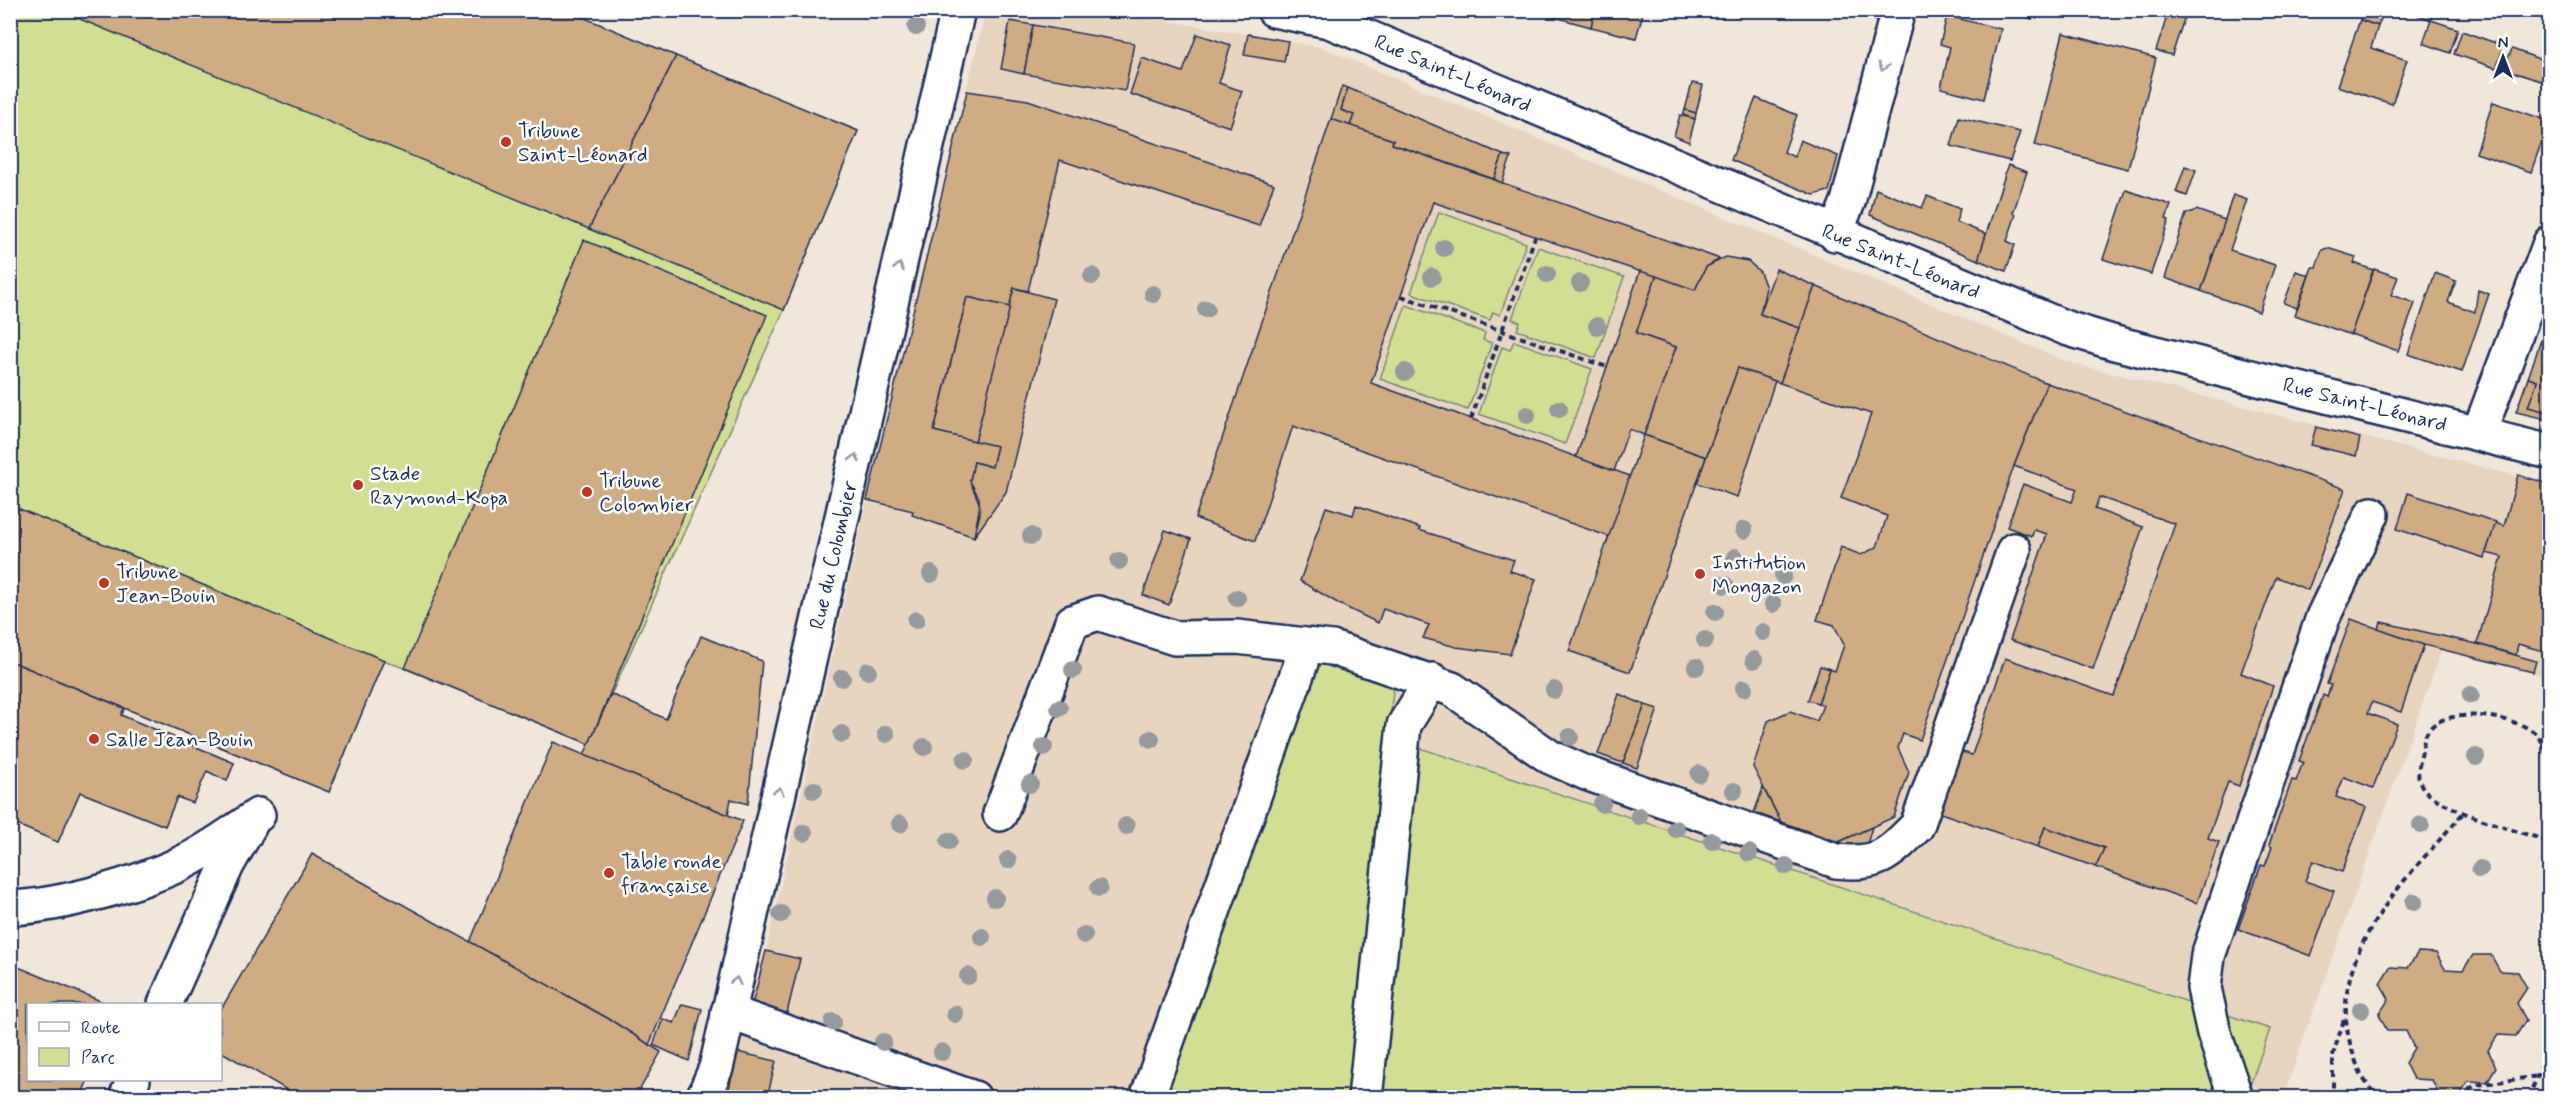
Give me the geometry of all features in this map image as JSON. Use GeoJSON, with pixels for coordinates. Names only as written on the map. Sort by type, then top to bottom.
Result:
{"type":"FeatureCollection","features":[{"type":"Feature","properties":{"kind":"street","name":"Rue du Colombier"},"geometry":{"type":"LineString","coordinates":[[703,1098],[716,1068],[958,10]]}},
{"type":"Feature","properties":{"kind":"street","name":"Rue Saint-Léonard"},"geometry":{"type":"LineString","coordinates":[[1274,10],[1329,21],[1835,234],[2089,336],[2550,452]]}},
{"type":"Feature","properties":{"kind":"street"},"geometry":{"type":"LineString","coordinates":[[1835,234],[1848,202],[1898,10]]}},
{"type":"Feature","properties":{"kind":"street"},"geometry":{"type":"LineString","coordinates":[[2479,433],[2550,243]]}},
{"type":"Feature","properties":{"kind":"street"},"geometry":{"type":"LineString","coordinates":[[2236,1098],[2214,1033],[2204,988],[2208,956],[2323,617],[2372,514]]}},
{"type":"Feature","properties":{"kind":"street"},"geometry":{"type":"LineString","coordinates":[[1000,814],[1072,622],[1098,613],[1175,638],[1237,637],[1332,648],[1432,680],[1452,689],[1493,715],[1550,757],[1577,769],[1836,861],[1862,864],[1881,857],[1899,844],[1917,826],[2014,550]]}},
{"type":"Feature","properties":{"kind":"street"},"geometry":{"type":"LineString","coordinates":[[1147,1098],[1301,663],[1303,645]]}},
{"type":"Feature","properties":{"kind":"street"},"geometry":{"type":"LineString","coordinates":[[1365,1098],[1381,985],[1404,725],[1432,680]]}},
{"type":"Feature","properties":{"kind":"street"},"geometry":{"type":"LineString","coordinates":[[10,908],[109,890],[154,874],[186,861],[258,815],[227,865],[166,1003]]}},
{"type":"Feature","properties":{"kind":"street"},"geometry":{"type":"LineString","coordinates":[[728,1012],[974,1098]]}},
{"type":"Feature","properties":{"kind":"street"},"geometry":{"type":"LineString","coordinates":[[126,1098],[134,1081]]}},
{"type":"Feature","properties":{"kind":"path"},"geometry":{"type":"LineString","coordinates":[[1471,419],[1534,237]]}},
{"type":"Feature","properties":{"kind":"path"},"geometry":{"type":"LineString","coordinates":[[1401,296],[1607,367]]}},
{"type":"Feature","properties":{"kind":"path"},"geometry":{"type":"LineString","coordinates":[[2550,761],[2544,745],[2536,734],[2521,724],[2467,714],[2445,719],[2428,731],[2418,771],[2419,780],[2431,796],[2464,812],[2550,842]]}},
{"type":"Feature","properties":{"kind":"path"},"geometry":{"type":"LineString","coordinates":[[2382,1098],[2371,1087],[2356,1062],[2349,1043],[2345,1015],[2347,987],[2360,946],[2397,890],[2464,812]]}},
{"type":"Feature","properties":{"kind":"path"},"geometry":{"type":"LineString","coordinates":[[2332,1098],[2333,1055],[2345,1015]]}},
{"type":"Feature","properties":{"kind":"path"},"geometry":{"type":"LineString","coordinates":[[2528,1098],[2550,1048]]}},
{"type":"Feature","properties":{"kind":"path"},"geometry":{"type":"LineString","coordinates":[[2462,1098],[2476,1085],[2539,1076]]}},
{"type":"Feature","properties":{"kind":"shaded area","name":"Institution Mongazon"},"geometry":{"type":"Polygon","coordinates":[[[992,11],[1110,11],[1321,47],[2068,362],[2549,484],[2549,677],[2442,649],[2283,1097],[727,1098],[766,951],[867,500],[984,18],[992,11]]]}},
{"type":"Feature","properties":{"kind":"green space","name":"Stade Raymond-Kopa"},"geometry":{"type":"Polygon","coordinates":[[[11,11],[566,11],[858,131],[784,310],[589,744],[384,660],[329,792],[125,708],[122,716],[234,763],[227,781],[207,771],[193,803],[177,797],[165,826],[80,792],[58,842],[11,822],[11,11]]]}},
{"type":"Feature","properties":{"kind":"green space"},"geometry":{"type":"Polygon","coordinates":[[[1439,212],[1526,243],[1500,315],[1493,312],[1490,320],[1411,293],[1439,212]]]}},
{"type":"Feature","properties":{"kind":"green space"},"geometry":{"type":"Polygon","coordinates":[[[1538,247],[1624,277],[1596,358],[1517,330],[1520,322],[1512,319],[1538,247]]]}},
{"type":"Feature","properties":{"kind":"green space"},"geometry":{"type":"Polygon","coordinates":[[[1406,305],[1485,333],[1483,340],[1492,343],[1468,410],[1380,379],[1406,305]]]}},
{"type":"Feature","properties":{"kind":"green space"},"geometry":{"type":"Polygon","coordinates":[[[1514,341],[1592,369],[1565,444],[1479,414],[1502,347],[1510,350],[1514,341]]]}},
{"type":"Feature","properties":{"kind":"green space"},"geometry":{"type":"Polygon","coordinates":[[[1309,660],[1394,682],[1348,1097],[1158,1098],[1309,660]]]}},
{"type":"Feature","properties":{"kind":"green space"},"geometry":{"type":"Polygon","coordinates":[[[1411,745],[2270,1029],[2246,1097],[1377,1098],[1411,745]]]}},
{"type":"Feature","properties":{"kind":"building","name":"Tribune Saint-Léonard"},"geometry":{"type":"Polygon","coordinates":[[[58,10],[566,10],[676,56],[589,229],[58,10]]]}},
{"type":"Feature","properties":{"kind":"building"},"geometry":{"type":"Polygon","coordinates":[[[1528,10],[1548,10],[1547,15],[1528,10]]]}},
{"type":"Feature","properties":{"kind":"building"},"geometry":{"type":"Polygon","coordinates":[[[1548,10],[1595,10],[1591,27],[1547,15],[1548,10]]]}},
{"type":"Feature","properties":{"kind":"building"},"geometry":{"type":"Polygon","coordinates":[[[1595,10],[1644,10],[1636,38],[1591,27],[1595,10]]]}},
{"type":"Feature","properties":{"kind":"building"},"geometry":{"type":"Polygon","coordinates":[[[2004,10],[2035,10],[2032,19],[2004,10]]]}},
{"type":"Feature","properties":{"kind":"building"},"geometry":{"type":"Polygon","coordinates":[[[2169,10],[2187,10],[2172,55],[2156,51],[2169,10]]]}},
{"type":"Feature","properties":{"kind":"building"},"geometry":{"type":"Polygon","coordinates":[[[2405,10],[2434,10],[2431,20],[2405,10]]]}},
{"type":"Feature","properties":{"kind":"building"},"geometry":{"type":"Polygon","coordinates":[[[2362,13],[2381,19],[2378,26],[2360,20],[2362,13]]]}},
{"type":"Feature","properties":{"kind":"building"},"geometry":{"type":"Polygon","coordinates":[[[1947,16],[2001,29],[1984,99],[1941,88],[1950,47],[1940,44],[1947,16]]]}},
{"type":"Feature","properties":{"kind":"building"},"geometry":{"type":"Polygon","coordinates":[[[2360,20],[2378,26],[2371,48],[2407,60],[2392,104],[2337,86],[2360,20]]]}},
{"type":"Feature","properties":{"kind":"building"},"geometry":{"type":"Polygon","coordinates":[[[2431,20],[2458,29],[2450,53],[2423,43],[2431,20]]]}},
{"type":"Feature","properties":{"kind":"building"},"geometry":{"type":"Polygon","coordinates":[[[1010,21],[1033,25],[1024,74],[1001,69],[1010,21]]]}},
{"type":"Feature","properties":{"kind":"building"},"geometry":{"type":"Polygon","coordinates":[[[1033,25],[1134,43],[1125,91],[1024,74],[1033,25]]]}},
{"type":"Feature","properties":{"kind":"building"},"geometry":{"type":"Polygon","coordinates":[[[2462,31],[2504,46],[2496,68],[2454,54],[2462,31]]]}},
{"type":"Feature","properties":{"kind":"building"},"geometry":{"type":"Polygon","coordinates":[[[2063,33],[2156,58],[2128,169],[2035,145],[2063,33]]]}},
{"type":"Feature","properties":{"kind":"building"},"geometry":{"type":"Polygon","coordinates":[[[1197,34],[1231,45],[1219,83],[1242,91],[1230,127],[1130,94],[1142,58],[1183,72],[1197,34]]]}},
{"type":"Feature","properties":{"kind":"building"},"geometry":{"type":"Polygon","coordinates":[[[1248,34],[1288,41],[1284,62],[1244,55],[1248,34]]]}},
{"type":"Feature","properties":{"kind":"building"},"geometry":{"type":"Polygon","coordinates":[[[2512,49],[2550,63],[2550,84],[2504,69],[2512,49]]]}},
{"type":"Feature","properties":{"kind":"building"},"geometry":{"type":"Polygon","coordinates":[[[676,56],[858,131],[784,310],[589,229],[676,56]]]}},
{"type":"Feature","properties":{"kind":"building"},"geometry":{"type":"Polygon","coordinates":[[[1692,83],[1703,85],[1696,113],[1685,110],[1692,83]]]}},
{"type":"Feature","properties":{"kind":"building"},"geometry":{"type":"Polygon","coordinates":[[[1342,86],[1348,88],[1341,110],[1354,115],[1350,126],[1331,119],[1342,86]]]}},
{"type":"Feature","properties":{"kind":"building"},"geometry":{"type":"Polygon","coordinates":[[[1348,88],[1503,155],[1494,179],[1392,144],[1393,140],[1350,126],[1354,115],[1341,110],[1348,88]]]}},
{"type":"Feature","properties":{"kind":"building"},"geometry":{"type":"Polygon","coordinates":[[[967,91],[1028,100],[1274,184],[1259,226],[1060,160],[1028,291],[1014,288],[1010,307],[967,297],[934,431],[997,446],[992,467],[974,462],[970,481],[980,505],[974,537],[912,515],[913,511],[867,500],[967,91]]]}},
{"type":"Feature","properties":{"kind":"building"},"geometry":{"type":"Polygon","coordinates":[[[1756,98],[1797,115],[1784,152],[1794,157],[1800,140],[1838,156],[1829,191],[1814,195],[1731,160],[1756,98]]]}},
{"type":"Feature","properties":{"kind":"building"},"geometry":{"type":"Polygon","coordinates":[[[2493,102],[2549,121],[2531,172],[2476,153],[2493,102]]]}},
{"type":"Feature","properties":{"kind":"building"},"geometry":{"type":"Polygon","coordinates":[[[1685,110],[1696,113],[1695,119],[1683,115],[1685,110]]]}},
{"type":"Feature","properties":{"kind":"building"},"geometry":{"type":"Polygon","coordinates":[[[1680,115],[1695,119],[1689,142],[1674,136],[1680,115]]]}},
{"type":"Feature","properties":{"kind":"building"},"geometry":{"type":"Polygon","coordinates":[[[1959,117],[2020,132],[2010,161],[1951,146],[1959,117]]]}},
{"type":"Feature","properties":{"kind":"building"},"geometry":{"type":"Polygon","coordinates":[[[1331,119],[1393,140],[1392,144],[1720,259],[1706,267],[1695,290],[1433,202],[1371,383],[1630,476],[1610,537],[1293,426],[1255,541],[1195,518],[1331,119]]]}},
{"type":"Feature","properties":{"kind":"building"},"geometry":{"type":"Polygon","coordinates":[[[1503,155],[1511,157],[1502,183],[1494,179],[1503,155]]]}},
{"type":"Feature","properties":{"kind":"building"},"geometry":{"type":"Polygon","coordinates":[[[2008,165],[2027,172],[2013,213],[2016,214],[2007,241],[2015,245],[2006,271],[1978,260],[2008,165]]]}},
{"type":"Feature","properties":{"kind":"building"},"geometry":{"type":"Polygon","coordinates":[[[2185,166],[2196,170],[2187,196],[2176,192],[2185,166]]]}},
{"type":"Feature","properties":{"kind":"building"},"geometry":{"type":"Polygon","coordinates":[[[1876,189],[1922,208],[1927,196],[1960,209],[1956,222],[1986,234],[1978,260],[1870,215],[1876,189]]]}},
{"type":"Feature","properties":{"kind":"building"},"geometry":{"type":"Polygon","coordinates":[[[2126,190],[2171,205],[2166,219],[2169,220],[2151,274],[2103,259],[2126,190]]]}},
{"type":"Feature","properties":{"kind":"building"},"geometry":{"type":"Polygon","coordinates":[[[2233,195],[2247,200],[2230,250],[2275,265],[2259,312],[2201,291],[2233,195]]]}},
{"type":"Feature","properties":{"kind":"building"},"geometry":{"type":"Polygon","coordinates":[[[2196,210],[2225,220],[2201,291],[2165,278],[2186,214],[2196,210]]]}},
{"type":"Feature","properties":{"kind":"building","name":"Tribune Colombier"},"geometry":{"type":"Polygon","coordinates":[[[584,240],[767,315],[589,744],[405,668],[584,240]]]}},
{"type":"Feature","properties":{"kind":"building"},"geometry":{"type":"Polygon","coordinates":[[[2327,248],[2356,257],[2354,263],[2373,270],[2351,335],[2295,315],[2312,267],[2316,267],[2322,250],[2327,248]]]}},
{"type":"Feature","properties":{"kind":"building"},"geometry":{"type":"Polygon","coordinates":[[[1726,257],[1748,261],[1760,272],[1766,288],[1760,314],[1800,328],[1780,383],[1738,368],[1706,457],[1644,435],[1676,347],[1636,333],[1656,276],[1695,290],[1706,267],[1726,257]]]}},
{"type":"Feature","properties":{"kind":"building"},"geometry":{"type":"Polygon","coordinates":[[[1776,269],[1815,286],[1800,328],[1760,314],[1776,269]]]}},
{"type":"Feature","properties":{"kind":"building"},"geometry":{"type":"Polygon","coordinates":[[[2374,269],[2398,277],[2391,295],[2415,303],[2398,351],[2351,334],[2374,269]]]}},
{"type":"Feature","properties":{"kind":"building"},"geometry":{"type":"Polygon","coordinates":[[[1640,271],[1656,276],[1636,333],[1676,347],[1644,435],[1629,429],[1614,471],[1576,457],[1640,271]]]}},
{"type":"Feature","properties":{"kind":"building"},"geometry":{"type":"Polygon","coordinates":[[[2296,271],[2309,275],[2297,308],[2284,303],[2296,271]]]}},
{"type":"Feature","properties":{"kind":"building"},"geometry":{"type":"Polygon","coordinates":[[[2435,273],[2456,281],[2448,302],[2475,312],[2478,290],[2489,294],[2462,372],[2408,354],[2435,273]]]}},
{"type":"Feature","properties":{"kind":"building"},"geometry":{"type":"Polygon","coordinates":[[[1815,286],[2047,383],[2014,466],[1920,740],[1903,734],[1898,748],[1909,772],[1894,817],[1839,842],[1781,822],[1753,767],[1768,721],[1790,711],[1817,721],[1823,705],[1818,703],[1830,669],[1835,671],[1844,645],[1834,625],[1817,620],[1841,547],[1861,555],[1877,547],[1887,516],[1841,498],[1871,414],[1780,383],[1815,286]]]}},
{"type":"Feature","properties":{"kind":"building"},"geometry":{"type":"Polygon","coordinates":[[[1014,288],[1054,299],[1006,492],[974,537],[980,514],[979,498],[970,481],[974,462],[992,467],[997,446],[975,441],[1014,288]]]}},
{"type":"Feature","properties":{"kind":"building"},"geometry":{"type":"Polygon","coordinates":[[[967,297],[1010,307],[975,441],[934,431],[967,297]]]}},
{"type":"Feature","properties":{"kind":"building"},"geometry":{"type":"Polygon","coordinates":[[[2550,316],[2550,346],[2540,343],[2550,316]]]}},
{"type":"Feature","properties":{"kind":"building"},"geometry":{"type":"Polygon","coordinates":[[[2540,343],[2550,346],[2550,413],[2528,407],[2537,381],[2528,378],[2540,343]]]}},
{"type":"Feature","properties":{"kind":"building"},"geometry":{"type":"Polygon","coordinates":[[[1738,368],[1775,381],[1737,497],[1697,483],[1738,368]]]}},
{"type":"Feature","properties":{"kind":"building"},"geometry":{"type":"Polygon","coordinates":[[[2528,378],[2537,381],[2528,407],[2550,413],[2550,420],[2516,412],[2528,378]]]}},
{"type":"Feature","properties":{"kind":"building"},"geometry":{"type":"Polygon","coordinates":[[[2047,383],[2345,489],[2308,590],[2276,577],[2241,673],[2273,686],[2239,786],[2228,782],[2208,838],[2219,842],[2197,903],[2096,867],[2104,848],[2045,827],[2038,847],[1938,812],[1959,751],[1972,755],[2005,658],[2114,696],[2175,524],[2099,497],[2095,509],[2143,527],[2093,669],[2010,640],[2047,534],[2034,530],[2032,536],[2007,527],[2023,484],[2072,502],[2077,489],[2014,466],[2047,383]]]}},
{"type":"Feature","properties":{"kind":"building"},"geometry":{"type":"Polygon","coordinates":[[[2316,427],[2360,438],[2356,456],[2311,445],[2316,427]]]}},
{"type":"Feature","properties":{"kind":"building"},"geometry":{"type":"Polygon","coordinates":[[[1644,435],[1706,457],[1630,672],[1569,651],[1644,435]]]}},
{"type":"Feature","properties":{"kind":"building"},"geometry":{"type":"Polygon","coordinates":[[[2518,475],[2550,484],[2550,627],[2543,651],[2518,644],[2516,655],[2477,644],[2502,557],[2486,553],[2495,523],[2504,526],[2518,475]]]}},
{"type":"Feature","properties":{"kind":"building"},"geometry":{"type":"Polygon","coordinates":[[[2408,493],[2496,522],[2484,558],[2397,529],[2408,493]]]}},
{"type":"Feature","properties":{"kind":"building","name":"Tribune Jean-Bouin"},"geometry":{"type":"Polygon","coordinates":[[[10,505],[384,660],[329,792],[10,661],[10,505]]]}},
{"type":"Feature","properties":{"kind":"building"},"geometry":{"type":"Polygon","coordinates":[[[1356,505],[1420,528],[1419,530],[1514,560],[1510,571],[1536,579],[1510,654],[1456,647],[1423,638],[1429,625],[1383,609],[1378,623],[1300,581],[1326,507],[1353,515],[1356,505]]]}},
{"type":"Feature","properties":{"kind":"building"},"geometry":{"type":"Polygon","coordinates":[[[1165,530],[1191,539],[1169,605],[1143,595],[1165,530]]]}},
{"type":"Feature","properties":{"kind":"building"},"geometry":{"type":"Polygon","coordinates":[[[2351,619],[2424,645],[2401,712],[2372,702],[2368,713],[2397,724],[2373,788],[2344,777],[2336,797],[2366,807],[2342,872],[2313,861],[2305,881],[2334,891],[2311,956],[2238,929],[2261,865],[2265,866],[2272,847],[2269,845],[2292,780],[2296,781],[2303,762],[2299,761],[2323,695],[2327,697],[2331,685],[2327,684],[2351,619]]]}},
{"type":"Feature","properties":{"kind":"building"},"geometry":{"type":"Polygon","coordinates":[[[2381,622],[2477,644],[2536,661],[2533,672],[2424,645],[2378,629],[2381,622]]]}},
{"type":"Feature","properties":{"kind":"building"},"geometry":{"type":"Polygon","coordinates":[[[701,636],[762,661],[748,804],[731,799],[728,815],[584,755],[611,694],[666,719],[701,636]]]}},
{"type":"Feature","properties":{"kind":"building","name":"Salle Jean-Bouin"},"geometry":{"type":"Polygon","coordinates":[[[10,661],[124,708],[121,715],[234,763],[227,781],[207,771],[193,803],[177,797],[165,826],[80,792],[58,842],[10,822],[10,661]]]}},
{"type":"Feature","properties":{"kind":"building"},"geometry":{"type":"Polygon","coordinates":[[[1820,666],[1830,669],[1818,703],[1808,700],[1820,666]]]}},
{"type":"Feature","properties":{"kind":"building"},"geometry":{"type":"Polygon","coordinates":[[[1619,694],[1645,705],[1623,763],[1598,754],[1619,694]]]}},
{"type":"Feature","properties":{"kind":"building"},"geometry":{"type":"Polygon","coordinates":[[[1645,705],[1658,709],[1637,768],[1623,763],[1645,705]]]}},
{"type":"Feature","properties":{"kind":"building","name":"Table ronde française"},"geometry":{"type":"Polygon","coordinates":[[[553,742],[743,821],[649,1045],[609,1019],[470,942],[553,742]]]}},
{"type":"Feature","properties":{"kind":"building"},"geometry":{"type":"Polygon","coordinates":[[[1763,788],[1781,822],[1754,813],[1763,788]]]}},
{"type":"Feature","properties":{"kind":"building"},"geometry":{"type":"Polygon","coordinates":[[[1872,827],[1865,851],[1839,842],[1872,827]]]}},
{"type":"Feature","properties":{"kind":"building"},"geometry":{"type":"Polygon","coordinates":[[[2045,827],[2104,848],[2096,867],[2038,847],[2045,827]]]}},
{"type":"Feature","properties":{"kind":"building"},"geometry":{"type":"Polygon","coordinates":[[[312,854],[609,1019],[661,1052],[635,1098],[301,1098],[222,1052],[222,1008],[312,854]]]}},
{"type":"Feature","properties":{"kind":"building"},"geometry":{"type":"Polygon","coordinates":[[[766,951],[800,959],[786,1017],[751,1009],[766,951]]]}},
{"type":"Feature","properties":{"kind":"building"},"geometry":{"type":"Polygon","coordinates":[[[2418,952],[2436,953],[2445,969],[2463,970],[2473,955],[2491,955],[2500,971],[2518,972],[2527,988],[2517,1003],[2526,1020],[2516,1036],[2498,1035],[2488,1050],[2496,1067],[2487,1082],[2468,1081],[2459,1097],[2440,1096],[2432,1080],[2413,1079],[2405,1063],[2414,1048],[2406,1031],[2387,1031],[2379,1014],[2389,999],[2380,983],[2390,967],[2408,968],[2418,952]]]}},
{"type":"Feature","properties":{"kind":"building"},"geometry":{"type":"Polygon","coordinates":[[[11,964],[106,1003],[27,1003],[27,1081],[88,1081],[80,1098],[10,1098],[11,964]]]}},
{"type":"Feature","properties":{"kind":"building"},"geometry":{"type":"Polygon","coordinates":[[[682,1004],[702,1009],[689,1061],[653,1045],[663,1019],[674,1023],[682,1004]]]}},
{"type":"Feature","properties":{"kind":"building"},"geometry":{"type":"Polygon","coordinates":[[[737,1052],[776,1061],[767,1098],[727,1098],[737,1052]]]}},
{"type":"Feature","properties":{"kind":"place","name":"Tribune Saint-Léonard"},"geometry":{"type":"Point","coordinates":[506,142]}},
{"type":"Feature","properties":{"kind":"place","name":"Stade Raymond-Kopa"},"geometry":{"type":"Point","coordinates":[358,485]}},
{"type":"Feature","properties":{"kind":"place","name":"Tribune Colombier"},"geometry":{"type":"Point","coordinates":[587,492]}},
{"type":"Feature","properties":{"kind":"place","name":"Institution Mongazon"},"geometry":{"type":"Point","coordinates":[1700,574]}},
{"type":"Feature","properties":{"kind":"place","name":"Tribune Jean-Bouin"},"geometry":{"type":"Point","coordinates":[104,583]}},
{"type":"Feature","properties":{"kind":"place","name":"Salle Jean-Bouin"},"geometry":{"type":"Point","coordinates":[94,739]}},
{"type":"Feature","properties":{"kind":"place","name":"Table ronde française"},"geometry":{"type":"Point","coordinates":[609,873]}}]}
